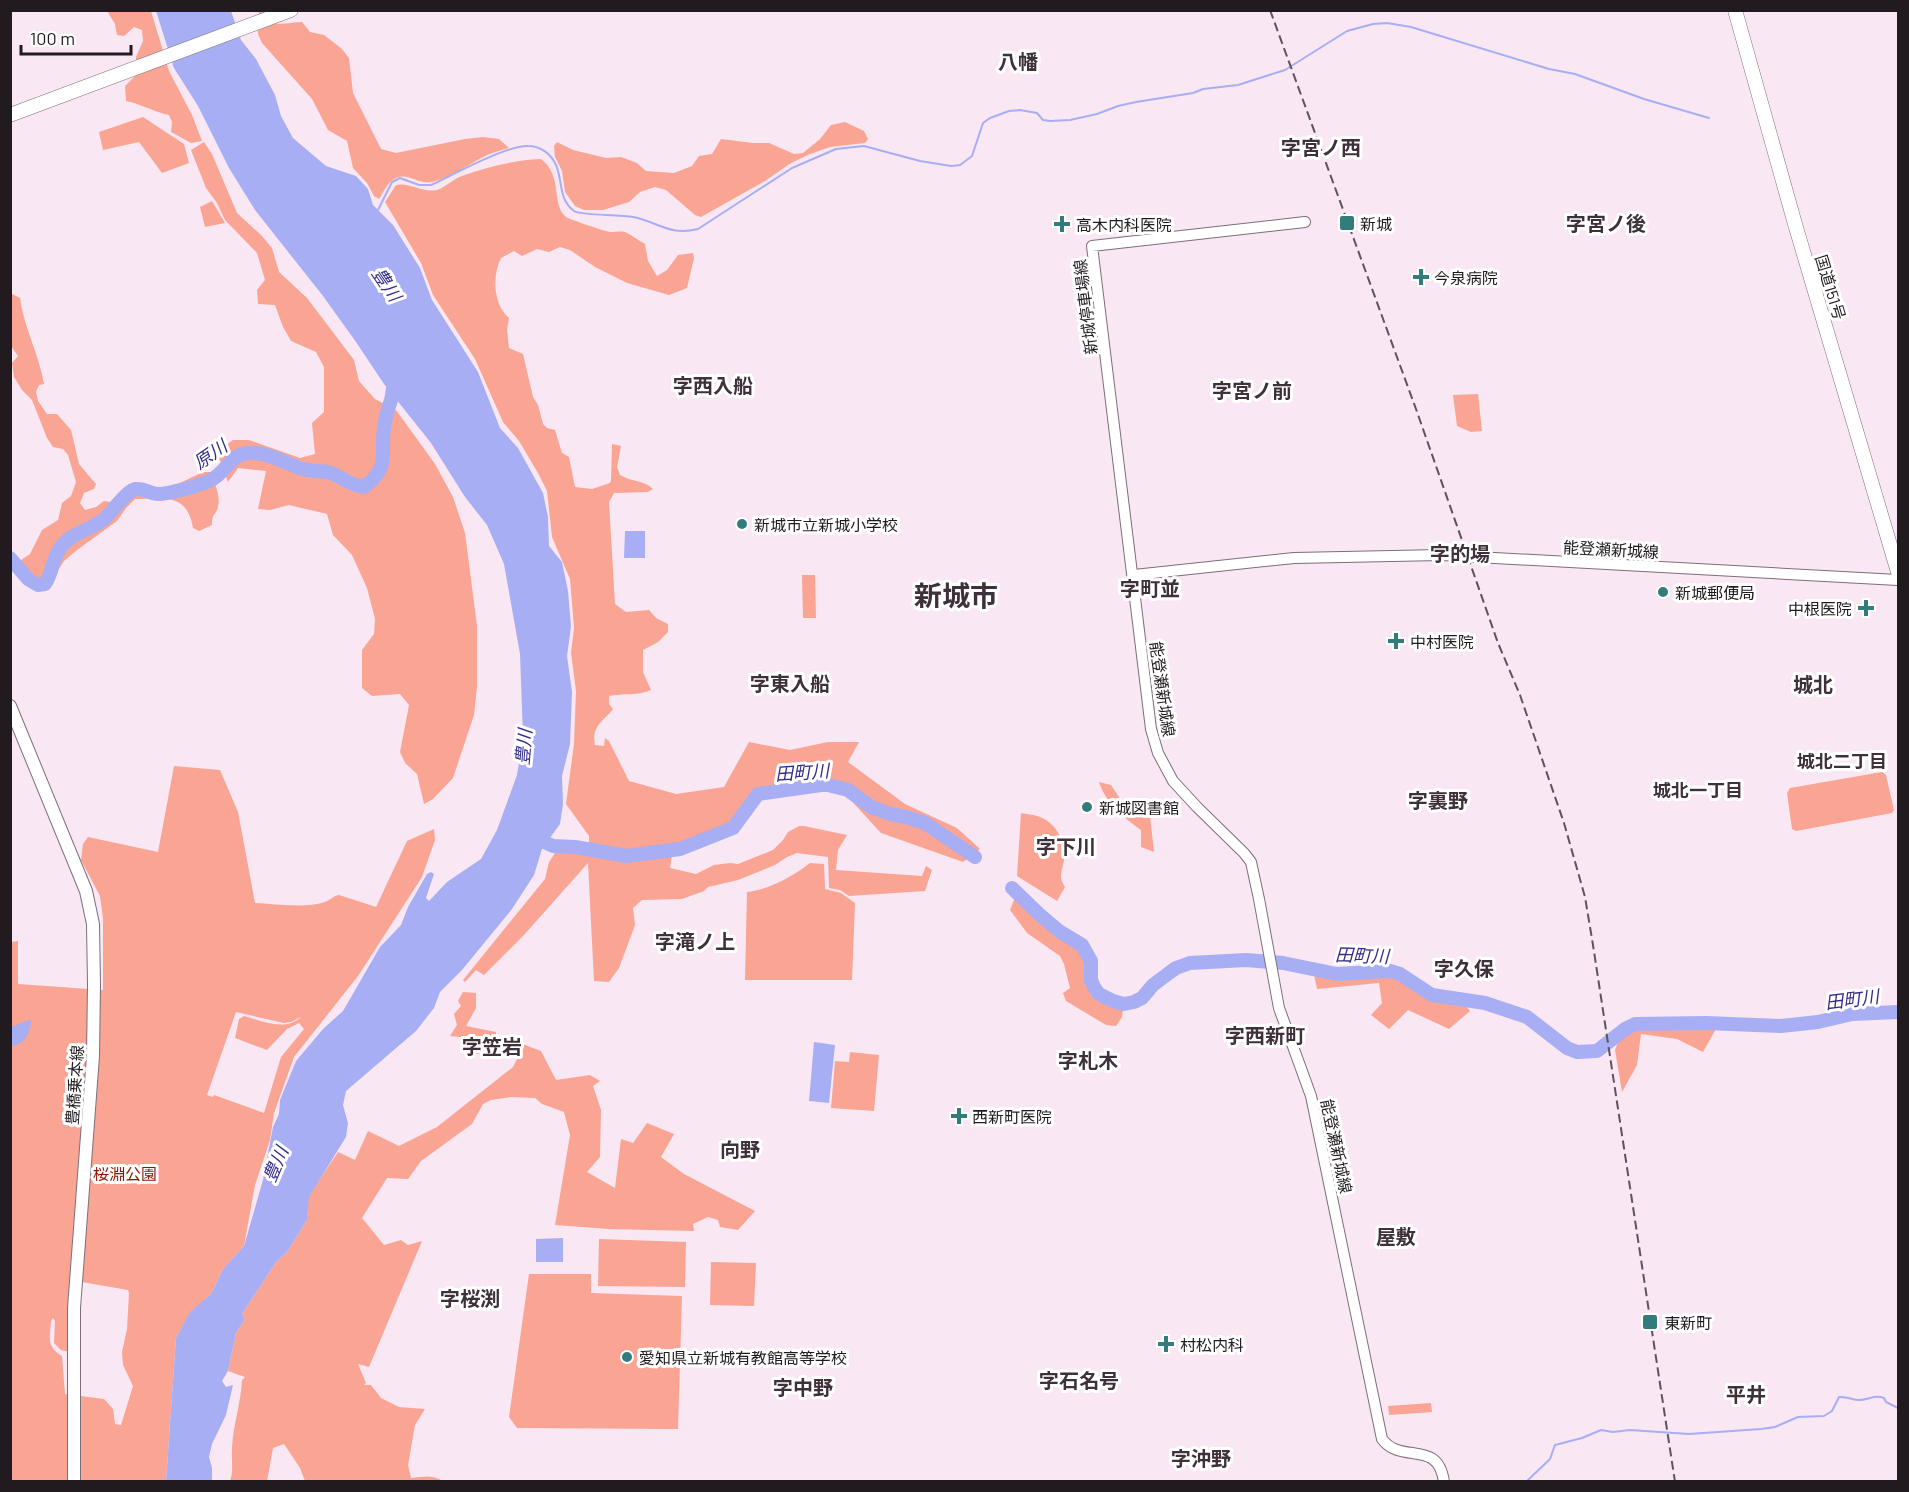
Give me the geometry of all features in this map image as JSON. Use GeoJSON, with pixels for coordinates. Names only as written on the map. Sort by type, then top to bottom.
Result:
{"type":"FeatureCollection","features":[{"type":"Feature","properties":{"kind":"highway"},"geometry":{"type":"LineString","coordinates":[[10,115],[291,10]]}},
{"type":"Feature","properties":{"kind":"highway","name":"国道151号"},"geometry":{"type":"LineString","coordinates":[[1735,10],[1795,224],[1899,572]]}},
{"type":"Feature","properties":{"kind":"main road","name":"新城停車場線"},"geometry":{"type":"LineString","coordinates":[[1134,575],[1092,246],[1305,222]]}},
{"type":"Feature","properties":{"kind":"main road","name":"能登瀬新城線"},"geometry":{"type":"LineString","coordinates":[[1444,1482],[1441,1468],[1431,1456],[1390,1447],[1382,1439],[1311,1096],[1279,1008],[1251,862],[1173,781],[1156,749],[1148,710],[1134,575],[1294,558],[1441,555],[1899,580]]}},
{"type":"Feature","properties":{"kind":"main road","name":"豊橋乗本線"},"geometry":{"type":"LineString","coordinates":[[10,706],[87,891],[93,924],[93,1056],[74,1308],[74,1482]]}},
{"type":"Feature","properties":{"kind":"green space"},"geometry":{"type":"Polygon","coordinates":[[[107,11],[151,11],[169,71],[192,115],[202,141],[191,143],[171,132],[172,122],[169,115],[126,101],[125,86],[136,75],[136,57],[143,41],[142,30],[134,27],[124,36],[117,35],[115,24],[107,11]]]}},
{"type":"Feature","properties":{"kind":"green space"},"geometry":{"type":"Polygon","coordinates":[[[259,11],[265,11],[270,22],[282,24],[302,22],[310,32],[324,35],[342,49],[349,58],[353,93],[381,149],[396,153],[483,137],[499,139],[509,148],[487,155],[453,174],[432,182],[405,177],[396,178],[388,185],[379,199],[374,196],[367,183],[353,168],[347,141],[328,130],[312,99],[262,43],[258,34],[259,11]]]}},
{"type":"Feature","properties":{"kind":"green space"},"geometry":{"type":"Polygon","coordinates":[[[143,117],[184,144],[189,163],[162,173],[139,142],[103,150],[99,132],[143,117]]]}},
{"type":"Feature","properties":{"kind":"green space"},"geometry":{"type":"Polygon","coordinates":[[[845,122],[864,131],[868,139],[865,143],[830,147],[810,154],[701,217],[695,215],[666,190],[655,187],[640,192],[629,202],[603,210],[584,210],[575,206],[565,192],[562,171],[555,157],[554,146],[557,142],[573,150],[606,158],[621,157],[637,163],[646,171],[674,173],[692,166],[699,156],[712,154],[721,139],[769,143],[794,154],[803,153],[820,139],[831,125],[845,122]]]}},
{"type":"Feature","properties":{"kind":"green space"},"geometry":{"type":"Polygon","coordinates":[[[204,142],[212,154],[237,213],[272,248],[279,272],[307,298],[354,360],[359,381],[375,399],[396,410],[435,464],[453,497],[465,533],[477,626],[477,687],[474,715],[453,778],[433,799],[424,804],[417,774],[405,763],[400,752],[409,705],[400,694],[372,696],[362,688],[362,650],[374,634],[375,619],[367,588],[352,555],[333,535],[327,514],[289,505],[270,510],[258,509],[266,471],[238,468],[228,482],[217,452],[233,440],[249,440],[300,458],[315,454],[312,423],[324,412],[324,367],[316,352],[291,341],[275,305],[258,304],[257,290],[265,280],[257,253],[225,220],[217,203],[206,188],[191,150],[204,142]]]}},
{"type":"Feature","properties":{"kind":"green space"},"geometry":{"type":"Polygon","coordinates":[[[541,159],[552,173],[559,205],[566,217],[611,232],[625,232],[645,244],[648,261],[657,276],[667,270],[678,255],[693,253],[694,258],[687,288],[669,295],[627,283],[595,267],[570,250],[560,247],[549,252],[537,249],[522,256],[514,251],[501,258],[496,273],[497,298],[509,318],[507,330],[509,348],[523,354],[533,397],[538,405],[543,424],[555,430],[562,453],[569,457],[575,487],[592,489],[610,483],[612,444],[621,446],[617,467],[620,475],[646,484],[653,489],[648,492],[614,493],[609,502],[615,604],[626,612],[649,610],[656,618],[668,624],[668,632],[658,642],[643,650],[643,672],[651,690],[609,696],[609,704],[613,709],[596,729],[595,745],[604,746],[605,738],[609,741],[629,781],[676,794],[724,787],[749,742],[790,750],[828,742],[859,742],[848,762],[905,804],[957,828],[980,849],[963,862],[881,833],[847,796],[820,790],[758,799],[733,825],[698,847],[672,854],[670,868],[696,874],[714,865],[738,864],[773,850],[788,832],[804,826],[847,835],[838,850],[836,870],[922,876],[926,866],[932,870],[925,891],[849,896],[840,890],[829,888],[828,857],[797,853],[738,880],[708,887],[704,891],[682,899],[642,900],[633,908],[635,925],[619,968],[609,982],[594,981],[588,863],[523,936],[484,975],[476,970],[465,982],[463,980],[545,879],[549,862],[555,853],[564,851],[589,854],[589,836],[566,804],[574,744],[576,691],[571,653],[574,628],[570,579],[552,537],[547,491],[519,441],[503,422],[475,359],[433,295],[421,263],[385,202],[396,185],[401,184],[432,191],[459,177],[481,170],[511,162],[541,159]]]}},
{"type":"Feature","properties":{"kind":"green space"},"geometry":{"type":"Polygon","coordinates":[[[212,201],[225,223],[205,227],[200,207],[212,201]]]}},
{"type":"Feature","properties":{"kind":"green space"},"geometry":{"type":"Polygon","coordinates":[[[10,291],[20,298],[42,373],[44,384],[39,385],[36,392],[38,401],[47,414],[57,414],[71,430],[79,464],[96,484],[94,489],[84,493],[80,503],[85,510],[96,507],[104,501],[110,502],[129,484],[153,488],[167,487],[204,472],[210,472],[219,498],[212,525],[199,531],[193,528],[185,508],[172,500],[135,499],[117,521],[64,561],[48,586],[36,583],[11,565],[11,558],[21,560],[30,554],[42,530],[58,520],[62,503],[71,496],[76,482],[68,455],[63,449],[53,447],[47,438],[32,400],[14,377],[12,363],[18,356],[11,346],[10,291]]]}},
{"type":"Feature","properties":{"kind":"green space"},"geometry":{"type":"Polygon","coordinates":[[[1478,394],[1482,431],[1471,432],[1457,426],[1453,395],[1478,394]]]}},
{"type":"Feature","properties":{"kind":"green space"},"geometry":{"type":"Polygon","coordinates":[[[802,575],[815,575],[816,618],[803,618],[802,575]]]}},
{"type":"Feature","properties":{"kind":"green space","name":"桜淵公園"},"geometry":{"type":"Polygon","coordinates":[[[174,766],[220,770],[238,812],[255,903],[311,905],[339,895],[376,907],[407,841],[434,829],[435,840],[422,877],[358,976],[294,1057],[274,1113],[270,1140],[255,1185],[244,1246],[223,1269],[211,1294],[190,1313],[176,1338],[166,1481],[11,1481],[11,942],[18,941],[18,984],[103,990],[103,918],[100,896],[81,860],[83,844],[88,837],[158,852],[174,766]],[[236,1012],[207,1095],[213,1097],[214,1095],[264,1113],[281,1057],[304,1029],[299,1023],[287,1029],[267,1050],[235,1038],[239,1019],[244,1016],[281,1025],[301,1017],[284,1023],[236,1012]],[[70,1280],[70,1352],[61,1350],[54,1343],[55,1321],[53,1318],[50,1337],[53,1349],[62,1356],[65,1394],[104,1399],[113,1409],[115,1424],[121,1425],[133,1386],[123,1365],[122,1352],[127,1329],[128,1290],[70,1280]]]}},
{"type":"Feature","properties":{"kind":"green space"},"geometry":{"type":"Polygon","coordinates":[[[1882,772],[1886,775],[1894,810],[1892,813],[1796,831],[1792,829],[1787,793],[1790,788],[1882,772]]]}},
{"type":"Feature","properties":{"kind":"green space"},"geometry":{"type":"Polygon","coordinates":[[[1099,782],[1111,785],[1123,803],[1139,816],[1150,816],[1154,852],[1141,847],[1141,830],[1110,803],[1099,782]]]}},
{"type":"Feature","properties":{"kind":"green space"},"geometry":{"type":"Polygon","coordinates":[[[1021,813],[1046,820],[1059,834],[1062,841],[1065,854],[1061,877],[1065,887],[1057,901],[1017,876],[1021,813]]]}},
{"type":"Feature","properties":{"kind":"green space"},"geometry":{"type":"Polygon","coordinates":[[[810,863],[824,864],[825,889],[841,893],[855,903],[852,980],[745,980],[747,892],[780,882],[810,863]]]}},
{"type":"Feature","properties":{"kind":"green space"},"geometry":{"type":"Polygon","coordinates":[[[1014,900],[1022,900],[1063,934],[1082,945],[1088,958],[1092,989],[1112,1006],[1123,1009],[1122,1017],[1116,1026],[1106,1025],[1066,1001],[1063,993],[1070,988],[1060,956],[1027,933],[1010,910],[1014,900]]]}},
{"type":"Feature","properties":{"kind":"green space"},"geometry":{"type":"Polygon","coordinates":[[[1377,973],[1397,979],[1434,1001],[1464,1004],[1470,1011],[1449,1029],[1408,1010],[1389,1029],[1371,1015],[1382,1003],[1379,983],[1317,989],[1314,974],[1343,978],[1377,973]]]}},
{"type":"Feature","properties":{"kind":"green space"},"geometry":{"type":"Polygon","coordinates":[[[463,992],[476,993],[476,1008],[466,1026],[496,1032],[496,1041],[507,1045],[512,1040],[541,1051],[556,1080],[590,1075],[600,1081],[593,1086],[601,1110],[600,1157],[587,1172],[615,1188],[621,1139],[633,1143],[647,1123],[674,1134],[661,1157],[684,1174],[755,1211],[738,1230],[720,1227],[718,1220],[708,1217],[693,1224],[694,1231],[555,1225],[570,1135],[564,1112],[542,1104],[535,1098],[511,1097],[491,1100],[483,1104],[472,1124],[421,1161],[408,1179],[387,1178],[362,1218],[384,1245],[401,1240],[408,1245],[422,1241],[369,1367],[358,1364],[366,1383],[364,1385],[371,1385],[381,1398],[399,1407],[425,1409],[415,1425],[408,1465],[411,1478],[431,1477],[443,1481],[305,1481],[300,1468],[284,1444],[273,1448],[267,1481],[230,1481],[234,1431],[242,1380],[245,1377],[228,1371],[236,1333],[245,1319],[242,1314],[307,1220],[308,1197],[338,1152],[355,1160],[368,1131],[399,1146],[437,1127],[513,1067],[517,1059],[497,1048],[477,1054],[460,1037],[450,1036],[457,1025],[454,1014],[461,1006],[458,1001],[463,992]]]}},
{"type":"Feature","properties":{"kind":"green space"},"geometry":{"type":"Polygon","coordinates":[[[1717,1027],[1703,1052],[1677,1039],[1641,1034],[1637,1065],[1622,1092],[1615,1050],[1618,1042],[1627,1032],[1642,1029],[1717,1027]]]}},
{"type":"Feature","properties":{"kind":"green space"},"geometry":{"type":"Polygon","coordinates":[[[850,1052],[879,1055],[874,1111],[831,1108],[835,1061],[849,1062],[850,1052]]]}},
{"type":"Feature","properties":{"kind":"green space"},"geometry":{"type":"Polygon","coordinates":[[[599,1239],[686,1242],[685,1287],[598,1286],[599,1239]]]}},
{"type":"Feature","properties":{"kind":"green space"},"geometry":{"type":"Polygon","coordinates":[[[711,1262],[756,1263],[754,1306],[710,1305],[711,1262]]]}},
{"type":"Feature","properties":{"kind":"green space"},"geometry":{"type":"Polygon","coordinates":[[[529,1274],[591,1274],[591,1293],[682,1296],[678,1429],[517,1428],[509,1417],[529,1274]]]}},
{"type":"Feature","properties":{"kind":"green space"},"geometry":{"type":"Polygon","coordinates":[[[1431,1403],[1432,1412],[1389,1415],[1388,1406],[1431,1403]]]}},
{"type":"Feature","properties":{"kind":"water","name":"豊川"},"geometry":{"type":"Polygon","coordinates":[[[156,11],[231,11],[241,40],[256,59],[275,95],[281,116],[293,138],[326,166],[356,176],[368,189],[373,205],[393,225],[420,268],[432,300],[478,372],[500,428],[518,448],[543,493],[548,517],[549,546],[562,562],[568,591],[571,626],[567,656],[572,692],[570,744],[562,776],[563,804],[560,824],[542,849],[534,875],[512,909],[462,970],[440,992],[434,1008],[416,1031],[346,1091],[343,1105],[348,1123],[346,1137],[309,1197],[307,1220],[242,1314],[245,1319],[236,1333],[228,1371],[222,1381],[226,1387],[233,1385],[226,1415],[212,1444],[209,1457],[212,1482],[166,1481],[176,1338],[190,1312],[211,1294],[223,1269],[244,1246],[263,1180],[273,1127],[279,1114],[280,1100],[296,1061],[323,1029],[343,1011],[380,947],[401,925],[408,907],[427,874],[431,872],[434,874],[426,898],[429,901],[447,882],[481,859],[497,830],[517,775],[523,736],[520,654],[504,564],[487,525],[465,497],[431,443],[384,384],[323,296],[255,210],[229,168],[198,106],[174,68],[156,11]]]}},
{"type":"Feature","properties":{"kind":"water"},"geometry":{"type":"Polygon","coordinates":[[[625,531],[645,531],[645,558],[624,558],[625,531]]]}},
{"type":"Feature","properties":{"kind":"water"},"geometry":{"type":"Polygon","coordinates":[[[31,1021],[26,1038],[19,1044],[11,1046],[11,1027],[31,1021]]]}},
{"type":"Feature","properties":{"kind":"water"},"geometry":{"type":"Polygon","coordinates":[[[814,1042],[835,1045],[829,1103],[809,1101],[814,1042]]]}},
{"type":"Feature","properties":{"kind":"water"},"geometry":{"type":"Polygon","coordinates":[[[563,1238],[563,1262],[536,1262],[536,1239],[563,1238]]]}},
{"type":"Feature","properties":{"kind":"waterway"},"geometry":{"type":"LineString","coordinates":[[378,210],[392,182],[400,178],[419,185],[431,185],[507,150],[533,146],[545,151],[551,157],[558,171],[565,201],[574,211],[584,214],[633,217],[671,230],[688,231],[698,229],[792,168],[836,149],[864,146],[920,161],[951,166],[960,165],[972,156],[983,123],[1009,111],[1037,113],[1043,120],[1070,120],[1136,102],[1193,93],[1203,89],[1238,85],[1285,70],[1347,31],[1387,23],[1411,27],[1549,69],[1575,74],[1644,99],[1709,118]]}},
{"type":"Feature","properties":{"kind":"waterway","name":"原川"},"geometry":{"type":"LineString","coordinates":[[10,558],[28,579],[38,585],[45,584],[58,551],[65,542],[103,520],[132,491],[139,489],[163,494],[197,486],[214,478],[234,459],[247,453],[269,456],[306,470],[331,473],[364,487],[378,473],[383,460],[384,424],[392,397],[394,377]]}},
{"type":"Feature","properties":{"kind":"waterway","name":"田町川"},"geometry":{"type":"LineString","coordinates":[[531,836],[553,846],[575,847],[626,856],[680,849],[733,828],[758,794],[828,785],[848,790],[871,807],[925,823],[975,857]]}},
{"type":"Feature","properties":{"kind":"waterway","name":"田町川"},"geometry":{"type":"LineString","coordinates":[[1012,888],[1059,931],[1082,945],[1091,961],[1091,980],[1099,994],[1124,1004],[1142,998],[1153,985],[1176,968],[1190,963],[1246,960],[1283,963],[1337,974],[1390,971],[1400,974],[1432,995],[1485,1003],[1527,1017],[1567,1048],[1577,1052],[1597,1051],[1635,1024],[1706,1023],[1781,1026],[1818,1022],[1852,1014],[1898,1012]]}},
{"type":"Feature","properties":{"kind":"waterway"},"geometry":{"type":"LineString","coordinates":[[1526,1482],[1550,1459],[1555,1445],[1601,1430],[1689,1434],[1761,1429],[1775,1427],[1798,1417],[1824,1416],[1832,1411],[1839,1397],[1859,1400],[1880,1397],[1898,1408]]}},
{"type":"Feature","properties":{"kind":"railway"},"geometry":{"type":"LineString","coordinates":[[1270,10],[1416,409],[1498,643],[1520,695],[1564,823],[1585,897],[1675,1482]]}},
{"type":"Feature","properties":{"kind":"place","name":"新城"},"geometry":{"type":"Point","coordinates":[1347,223]}},
{"type":"Feature","properties":{"kind":"place","name":"高木内科医院"},"geometry":{"type":"Point","coordinates":[1062,224]}},
{"type":"Feature","properties":{"kind":"place","name":"今泉病院"},"geometry":{"type":"Point","coordinates":[1421,277]}},
{"type":"Feature","properties":{"kind":"place","name":"新城市立新城小学校"},"geometry":{"type":"Point","coordinates":[742,524]}},
{"type":"Feature","properties":{"kind":"place","name":"新城郵便局"},"geometry":{"type":"Point","coordinates":[1663,592]}},
{"type":"Feature","properties":{"kind":"place","name":"中根医院"},"geometry":{"type":"Point","coordinates":[1866,608]}},
{"type":"Feature","properties":{"kind":"place","name":"中村医院"},"geometry":{"type":"Point","coordinates":[1396,641]}},
{"type":"Feature","properties":{"kind":"place","name":"新城図書館"},"geometry":{"type":"Point","coordinates":[1087,807]}},
{"type":"Feature","properties":{"kind":"place","name":"西新町医院"},"geometry":{"type":"Point","coordinates":[959,1116]}},
{"type":"Feature","properties":{"kind":"place","name":"東新町"},"geometry":{"type":"Point","coordinates":[1650,1322]}},
{"type":"Feature","properties":{"kind":"place","name":"村松内科"},"geometry":{"type":"Point","coordinates":[1166,1344]}},
{"type":"Feature","properties":{"kind":"place","name":"愛知県立新城有教館高等学校"},"geometry":{"type":"Point","coordinates":[627,1357]}},
{"type":"Feature","properties":{"kind":"district","name":"八幡"},"geometry":{"type":"Point","coordinates":[1018,61]}},
{"type":"Feature","properties":{"kind":"district","name":"字宮ノ西"},"geometry":{"type":"Point","coordinates":[1321,147]}},
{"type":"Feature","properties":{"kind":"district","name":"字宮ノ後"},"geometry":{"type":"Point","coordinates":[1606,223]}},
{"type":"Feature","properties":{"kind":"district","name":"字西入船"},"geometry":{"type":"Point","coordinates":[713,385]}},
{"type":"Feature","properties":{"kind":"district","name":"字宮ノ前"},"geometry":{"type":"Point","coordinates":[1252,390]}},
{"type":"Feature","properties":{"kind":"district","name":"字的場"},"geometry":{"type":"Point","coordinates":[1460,553]}},
{"type":"Feature","properties":{"kind":"district","name":"字町並"},"geometry":{"type":"Point","coordinates":[1150,588]}},
{"type":"Feature","properties":{"kind":"district","name":"新城市"},"geometry":{"type":"Point","coordinates":[956,595]}},
{"type":"Feature","properties":{"kind":"district","name":"字東入船"},"geometry":{"type":"Point","coordinates":[790,683]}},
{"type":"Feature","properties":{"kind":"district","name":"城北"},"geometry":{"type":"Point","coordinates":[1813,684]}},
{"type":"Feature","properties":{"kind":"district","name":"城北二丁目"},"geometry":{"type":"Point","coordinates":[1842,761]}},
{"type":"Feature","properties":{"kind":"district","name":"城北一丁目"},"geometry":{"type":"Point","coordinates":[1698,790]}},
{"type":"Feature","properties":{"kind":"district","name":"字裏野"},"geometry":{"type":"Point","coordinates":[1438,800]}},
{"type":"Feature","properties":{"kind":"district","name":"字下川"},"geometry":{"type":"Point","coordinates":[1066,846]}},
{"type":"Feature","properties":{"kind":"district","name":"字滝ノ上"},"geometry":{"type":"Point","coordinates":[695,941]}},
{"type":"Feature","properties":{"kind":"district","name":"字久保"},"geometry":{"type":"Point","coordinates":[1464,968]}},
{"type":"Feature","properties":{"kind":"district","name":"字西新町"},"geometry":{"type":"Point","coordinates":[1265,1035]}},
{"type":"Feature","properties":{"kind":"district","name":"字笠岩"},"geometry":{"type":"Point","coordinates":[492,1046]}},
{"type":"Feature","properties":{"kind":"district","name":"字札木"},"geometry":{"type":"Point","coordinates":[1088,1060]}},
{"type":"Feature","properties":{"kind":"district","name":"向野"},"geometry":{"type":"Point","coordinates":[740,1149]}},
{"type":"Feature","properties":{"kind":"district","name":"屋敷"},"geometry":{"type":"Point","coordinates":[1396,1236]}},
{"type":"Feature","properties":{"kind":"district","name":"字桜渕"},"geometry":{"type":"Point","coordinates":[470,1298]}},
{"type":"Feature","properties":{"kind":"district","name":"字石名号"},"geometry":{"type":"Point","coordinates":[1079,1380]}},
{"type":"Feature","properties":{"kind":"district","name":"字中野"},"geometry":{"type":"Point","coordinates":[803,1387]}},
{"type":"Feature","properties":{"kind":"district","name":"平井"},"geometry":{"type":"Point","coordinates":[1746,1394]}},
{"type":"Feature","properties":{"kind":"district","name":"字沖野"},"geometry":{"type":"Point","coordinates":[1201,1458]}}]}
